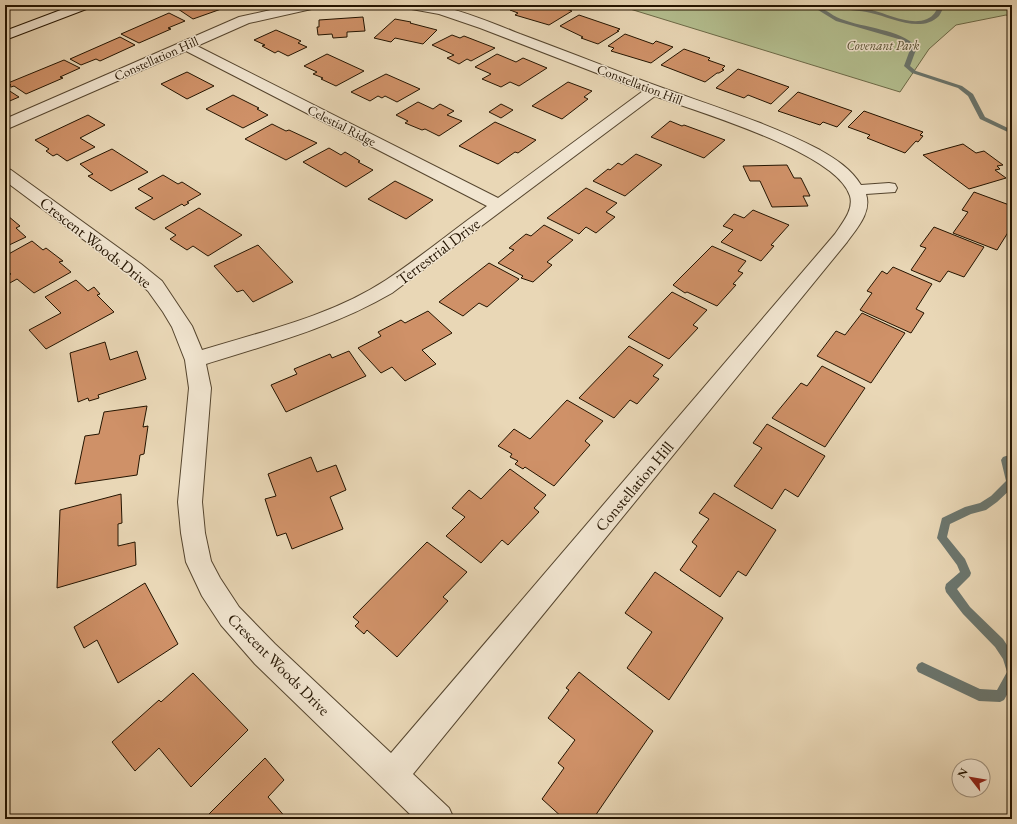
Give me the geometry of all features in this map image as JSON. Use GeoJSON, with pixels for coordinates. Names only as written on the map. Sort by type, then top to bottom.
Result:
{"type":"FeatureCollection","features":[{"type":"Feature","properties":{"kind":"street"},"geometry":{"type":"LineString","coordinates":[[5,36],[85,5]]}},
{"type":"Feature","properties":{"kind":"street","name":"Constellation Hill"},"geometry":{"type":"LineString","coordinates":[[5,125],[244,20],[312,5]]}},
{"type":"Feature","properties":{"kind":"street","name":"Constellation Hill"},"geometry":{"type":"LineString","coordinates":[[392,775],[841,238],[855,218],[860,205],[856,190],[845,176],[828,162],[807,150],[745,124],[465,18],[426,7],[410,5]]}},
{"type":"Feature","properties":{"kind":"street","name":"Celestial Ridge"},"geometry":{"type":"LineString","coordinates":[[186,45],[500,205]]}},
{"type":"Feature","properties":{"kind":"street","name":"Terrestrial Drive"},"geometry":{"type":"LineString","coordinates":[[195,360],[292,330],[362,302],[393,284],[654,90]]}},
{"type":"Feature","properties":{"kind":"street","name":"Crescent Woods Drive"},"geometry":{"type":"LineString","coordinates":[[5,173],[112,250],[155,286],[170,306],[182,326],[195,360],[200,388],[190,502],[193,533],[199,562],[211,587],[230,616],[265,654],[438,819]]}},
{"type":"Feature","properties":{"kind":"street"},"geometry":{"type":"LineString","coordinates":[[856,190],[889,188]]}},
{"type":"Feature","properties":{"kind":"green space","name":"Covenant Park"},"geometry":{"type":"Polygon","coordinates":[[[617,5],[1012,5],[1012,17],[1006,15],[956,25],[929,49],[900,92],[617,5]]]}},
{"type":"Feature","properties":{"kind":"building"},"geometry":{"type":"Polygon","coordinates":[[[5,5],[21,5],[5,10],[5,5]]]}},
{"type":"Feature","properties":{"kind":"building"},"geometry":{"type":"Polygon","coordinates":[[[191,5],[225,5],[221,6],[224,8],[193,19],[178,9],[191,5]]]}},
{"type":"Feature","properties":{"kind":"building"},"geometry":{"type":"Polygon","coordinates":[[[484,5],[509,5],[504,8],[498,6],[494,9],[484,5]]]}},
{"type":"Feature","properties":{"kind":"building"},"geometry":{"type":"Polygon","coordinates":[[[520,5],[544,5],[554,8],[557,6],[572,11],[549,25],[515,15],[518,13],[510,10],[520,5]]]}},
{"type":"Feature","properties":{"kind":"building"},"geometry":{"type":"Polygon","coordinates":[[[169,13],[185,21],[139,43],[121,34],[169,13]]]}},
{"type":"Feature","properties":{"kind":"building"},"geometry":{"type":"Polygon","coordinates":[[[579,15],[620,29],[598,44],[581,38],[583,37],[560,26],[579,15]]]}},
{"type":"Feature","properties":{"kind":"building"},"geometry":{"type":"Polygon","coordinates":[[[363,17],[365,31],[347,32],[347,37],[333,38],[332,34],[318,35],[317,27],[319,27],[319,20],[363,17]]]}},
{"type":"Feature","properties":{"kind":"building"},"geometry":{"type":"Polygon","coordinates":[[[395,19],[437,30],[423,44],[395,38],[391,42],[374,38],[395,19]]]}},
{"type":"Feature","properties":{"kind":"building"},"geometry":{"type":"Polygon","coordinates":[[[276,30],[301,41],[298,43],[307,47],[288,56],[278,51],[275,53],[262,46],[265,45],[254,40],[276,30]]]}},
{"type":"Feature","properties":{"kind":"building"},"geometry":{"type":"Polygon","coordinates":[[[625,34],[653,44],[656,41],[673,47],[651,63],[611,51],[614,48],[608,46],[625,34]]]}},
{"type":"Feature","properties":{"kind":"building"},"geometry":{"type":"Polygon","coordinates":[[[452,35],[460,38],[464,36],[495,48],[471,61],[467,59],[459,64],[447,58],[454,55],[432,45],[452,35]]]}},
{"type":"Feature","properties":{"kind":"building"},"geometry":{"type":"Polygon","coordinates":[[[120,37],[135,45],[100,61],[96,59],[81,65],[70,59],[120,37]]]}},
{"type":"Feature","properties":{"kind":"building"},"geometry":{"type":"Polygon","coordinates":[[[684,49],[710,58],[708,60],[725,66],[722,69],[724,70],[717,73],[705,82],[661,65],[684,49]]]}},
{"type":"Feature","properties":{"kind":"building"},"geometry":{"type":"Polygon","coordinates":[[[327,54],[364,71],[336,86],[313,74],[317,72],[304,66],[327,54]]]}},
{"type":"Feature","properties":{"kind":"building"},"geometry":{"type":"Polygon","coordinates":[[[497,54],[516,62],[523,58],[547,68],[519,86],[510,82],[501,87],[482,79],[491,74],[475,67],[497,54]]]}},
{"type":"Feature","properties":{"kind":"building"},"geometry":{"type":"Polygon","coordinates":[[[64,60],[80,68],[60,77],[63,78],[26,94],[14,86],[8,86],[11,85],[8,83],[64,60]]]}},
{"type":"Feature","properties":{"kind":"building"},"geometry":{"type":"Polygon","coordinates":[[[738,69],[789,87],[771,104],[748,95],[744,98],[716,88],[738,69]]]}},
{"type":"Feature","properties":{"kind":"building"},"geometry":{"type":"Polygon","coordinates":[[[187,72],[214,86],[187,99],[161,84],[187,72]]]}},
{"type":"Feature","properties":{"kind":"building"},"geometry":{"type":"Polygon","coordinates":[[[386,74],[420,89],[397,102],[385,96],[382,98],[378,96],[370,101],[351,92],[386,74]]]}},
{"type":"Feature","properties":{"kind":"building"},"geometry":{"type":"Polygon","coordinates":[[[568,82],[592,91],[584,97],[588,99],[562,119],[532,106],[568,82]]]}},
{"type":"Feature","properties":{"kind":"building"},"geometry":{"type":"Polygon","coordinates":[[[5,88],[19,97],[5,103],[5,88]]]}},
{"type":"Feature","properties":{"kind":"building"},"geometry":{"type":"Polygon","coordinates":[[[798,92],[852,111],[837,127],[823,122],[820,125],[778,111],[798,92]]]}},
{"type":"Feature","properties":{"kind":"building"},"geometry":{"type":"Polygon","coordinates":[[[233,95],[259,108],[257,109],[268,115],[243,128],[206,109],[233,95]]]}},
{"type":"Feature","properties":{"kind":"building"},"geometry":{"type":"Polygon","coordinates":[[[418,102],[433,109],[440,104],[454,111],[447,115],[462,121],[439,136],[425,129],[422,130],[405,123],[408,121],[396,115],[418,102]]]}},
{"type":"Feature","properties":{"kind":"building"},"geometry":{"type":"Polygon","coordinates":[[[501,104],[513,110],[501,118],[489,112],[501,104]]]}},
{"type":"Feature","properties":{"kind":"building"},"geometry":{"type":"Polygon","coordinates":[[[864,111],[923,132],[920,135],[923,136],[905,153],[867,138],[870,135],[848,127],[864,111]]]}},
{"type":"Feature","properties":{"kind":"building"},"geometry":{"type":"Polygon","coordinates":[[[88,115],[105,125],[80,138],[95,147],[67,161],[57,154],[53,156],[46,151],[49,149],[35,140],[88,115]]]}},
{"type":"Feature","properties":{"kind":"building"},"geometry":{"type":"Polygon","coordinates":[[[670,121],[725,140],[704,158],[651,137],[670,121]]]}},
{"type":"Feature","properties":{"kind":"building"},"geometry":{"type":"Polygon","coordinates":[[[495,122],[536,140],[518,153],[515,152],[498,164],[459,146],[495,122]]]}},
{"type":"Feature","properties":{"kind":"building"},"geometry":{"type":"Polygon","coordinates":[[[272,124],[317,143],[286,160],[245,139],[272,124]]]}},
{"type":"Feature","properties":{"kind":"building"},"geometry":{"type":"Polygon","coordinates":[[[963,144],[976,153],[984,151],[1003,165],[997,166],[1000,169],[995,170],[1006,178],[969,189],[923,155],[963,144]]]}},
{"type":"Feature","properties":{"kind":"building"},"geometry":{"type":"Polygon","coordinates":[[[329,148],[341,155],[345,152],[360,161],[358,162],[373,170],[346,187],[303,162],[329,148]]]}},
{"type":"Feature","properties":{"kind":"building"},"geometry":{"type":"Polygon","coordinates":[[[112,149],[148,172],[111,191],[88,176],[93,174],[80,164],[112,149]]]}},
{"type":"Feature","properties":{"kind":"building"},"geometry":{"type":"Polygon","coordinates":[[[636,154],[662,165],[625,196],[593,181],[608,169],[610,170],[618,163],[622,165],[636,154]]]}},
{"type":"Feature","properties":{"kind":"building"},"geometry":{"type":"Polygon","coordinates":[[[787,165],[794,178],[801,178],[810,196],[803,196],[808,206],[772,207],[760,181],[750,181],[743,166],[787,165]]]}},
{"type":"Feature","properties":{"kind":"building"},"geometry":{"type":"Polygon","coordinates":[[[163,175],[178,184],[182,182],[201,194],[187,202],[189,203],[184,206],[182,204],[154,220],[135,208],[153,198],[138,189],[163,175]]]}},
{"type":"Feature","properties":{"kind":"building"},"geometry":{"type":"Polygon","coordinates":[[[395,181],[433,200],[406,219],[368,199],[395,181]]]}},
{"type":"Feature","properties":{"kind":"building"},"geometry":{"type":"Polygon","coordinates":[[[586,188],[617,203],[606,212],[615,217],[596,233],[586,227],[579,234],[547,218],[586,188]]]}},
{"type":"Feature","properties":{"kind":"building"},"geometry":{"type":"Polygon","coordinates":[[[974,192],[1012,206],[1012,226],[997,250],[953,233],[968,212],[962,210],[974,192]]]}},
{"type":"Feature","properties":{"kind":"building"},"geometry":{"type":"Polygon","coordinates":[[[199,208],[242,235],[208,256],[193,246],[187,250],[170,239],[176,235],[165,228],[199,208]]]}},
{"type":"Feature","properties":{"kind":"building"},"geometry":{"type":"Polygon","coordinates":[[[753,210],[789,225],[771,245],[774,246],[761,261],[721,242],[733,230],[723,226],[734,214],[744,218],[753,210]]]}},
{"type":"Feature","properties":{"kind":"building"},"geometry":{"type":"Polygon","coordinates":[[[8,216],[20,226],[16,228],[26,237],[5,247],[5,217],[8,216]]]}},
{"type":"Feature","properties":{"kind":"building"},"geometry":{"type":"Polygon","coordinates":[[[544,225],[573,240],[547,262],[552,265],[533,282],[521,278],[523,276],[498,263],[514,250],[509,248],[526,234],[531,236],[544,225]]]}},
{"type":"Feature","properties":{"kind":"building"},"geometry":{"type":"Polygon","coordinates":[[[934,227],[984,247],[964,277],[948,271],[940,282],[911,270],[926,248],[920,246],[934,227]]]}},
{"type":"Feature","properties":{"kind":"building"},"geometry":{"type":"Polygon","coordinates":[[[32,241],[43,250],[46,248],[63,261],[59,262],[71,272],[34,293],[17,279],[8,284],[5,281],[5,277],[11,274],[5,269],[5,256],[32,241]]]}},
{"type":"Feature","properties":{"kind":"building"},"geometry":{"type":"Polygon","coordinates":[[[258,245],[293,282],[253,302],[243,290],[237,292],[214,266],[258,245]]]}},
{"type":"Feature","properties":{"kind":"building"},"geometry":{"type":"Polygon","coordinates":[[[712,246],[746,261],[738,271],[743,273],[733,284],[736,285],[717,306],[687,292],[685,293],[673,285],[712,246]]]}},
{"type":"Feature","properties":{"kind":"building"},"geometry":{"type":"Polygon","coordinates":[[[489,263],[519,279],[487,307],[479,303],[463,316],[439,302],[489,263]]]}},
{"type":"Feature","properties":{"kind":"building"},"geometry":{"type":"Polygon","coordinates":[[[893,267],[932,284],[916,309],[924,313],[911,333],[860,310],[872,293],[867,291],[882,271],[887,274],[893,267]]]}},
{"type":"Feature","properties":{"kind":"building"},"geometry":{"type":"Polygon","coordinates":[[[76,280],[88,291],[94,287],[100,294],[97,295],[114,312],[46,349],[29,330],[61,313],[45,297],[76,280]]]}},
{"type":"Feature","properties":{"kind":"building"},"geometry":{"type":"Polygon","coordinates":[[[672,292],[707,310],[693,325],[698,328],[669,359],[628,337],[672,292]]]}},
{"type":"Feature","properties":{"kind":"building"},"geometry":{"type":"Polygon","coordinates":[[[428,311],[452,333],[422,350],[436,364],[405,381],[392,367],[381,373],[358,348],[381,336],[378,332],[401,320],[405,323],[428,311]]]}},
{"type":"Feature","properties":{"kind":"building"},"geometry":{"type":"Polygon","coordinates":[[[862,313],[905,333],[871,383],[817,356],[836,331],[845,335],[862,313]]]}},
{"type":"Feature","properties":{"kind":"building"},"geometry":{"type":"Polygon","coordinates":[[[105,342],[110,360],[137,351],[146,379],[98,395],[99,398],[89,401],[88,398],[78,402],[70,353],[105,342]]]}},
{"type":"Feature","properties":{"kind":"building"},"geometry":{"type":"Polygon","coordinates":[[[629,346],[663,365],[653,376],[659,379],[637,404],[630,400],[614,418],[579,398],[629,346]]]}},
{"type":"Feature","properties":{"kind":"building"},"geometry":{"type":"Polygon","coordinates":[[[349,351],[366,376],[286,412],[271,385],[297,374],[294,369],[330,354],[332,358],[349,351]]]}},
{"type":"Feature","properties":{"kind":"building"},"geometry":{"type":"Polygon","coordinates":[[[822,366],[865,388],[825,447],[772,418],[801,383],[807,386],[822,366]]]}},
{"type":"Feature","properties":{"kind":"building"},"geometry":{"type":"Polygon","coordinates":[[[567,400],[603,421],[585,441],[590,445],[554,486],[525,467],[523,469],[515,464],[518,461],[510,457],[512,454],[498,446],[514,429],[530,439],[567,400]]]}},
{"type":"Feature","properties":{"kind":"building"},"geometry":{"type":"Polygon","coordinates":[[[147,406],[143,427],[148,426],[144,454],[140,455],[137,475],[75,484],[85,436],[99,434],[104,412],[147,406]]]}},
{"type":"Feature","properties":{"kind":"building"},"geometry":{"type":"Polygon","coordinates":[[[767,424],[825,456],[798,497],[785,489],[772,509],[734,486],[762,448],[753,443],[767,424]]]}},
{"type":"Feature","properties":{"kind":"building"},"geometry":{"type":"Polygon","coordinates":[[[311,457],[317,472],[336,465],[346,490],[330,497],[343,529],[292,549],[286,533],[277,536],[265,499],[276,496],[268,474],[311,457]]]}},
{"type":"Feature","properties":{"kind":"building"},"geometry":{"type":"Polygon","coordinates":[[[510,469],[546,495],[534,508],[539,512],[508,545],[502,540],[481,563],[446,536],[465,517],[452,508],[469,490],[481,499],[510,469]]]}},
{"type":"Feature","properties":{"kind":"building"},"geometry":{"type":"Polygon","coordinates":[[[714,493],[776,530],[746,576],[738,571],[720,597],[680,570],[697,546],[692,542],[709,519],[699,513],[714,493]]]}},
{"type":"Feature","properties":{"kind":"building"},"geometry":{"type":"Polygon","coordinates":[[[121,494],[122,523],[118,524],[118,546],[135,542],[136,565],[57,588],[60,510],[121,494]]]}},
{"type":"Feature","properties":{"kind":"building"},"geometry":{"type":"Polygon","coordinates":[[[427,542],[467,572],[443,597],[448,601],[397,657],[367,630],[364,634],[355,626],[359,622],[353,617],[427,542]]]}},
{"type":"Feature","properties":{"kind":"building"},"geometry":{"type":"Polygon","coordinates":[[[655,572],[723,618],[669,700],[627,668],[652,632],[625,613],[655,572]]]}},
{"type":"Feature","properties":{"kind":"building"},"geometry":{"type":"Polygon","coordinates":[[[145,583],[178,644],[118,683],[97,640],[84,648],[74,627],[145,583]]]}},
{"type":"Feature","properties":{"kind":"building"},"geometry":{"type":"Polygon","coordinates":[[[579,672],[653,731],[593,819],[564,819],[542,799],[564,768],[558,763],[575,740],[548,718],[569,690],[566,688],[579,672]]]}},
{"type":"Feature","properties":{"kind":"building"},"geometry":{"type":"Polygon","coordinates":[[[193,673],[248,730],[191,787],[159,748],[135,771],[112,742],[159,700],[161,702],[193,673]]]}},
{"type":"Feature","properties":{"kind":"building"},"geometry":{"type":"Polygon","coordinates":[[[265,758],[284,780],[268,797],[287,819],[204,819],[265,758]]]}},
{"type":"Feature","properties":{"kind":"waterway"},"geometry":{"type":"LineString","coordinates":[[813,5],[838,20],[904,39],[914,47],[907,66],[914,72],[960,87],[971,95],[982,118],[1012,132]]}},
{"type":"Feature","properties":{"kind":"waterway"},"geometry":{"type":"LineString","coordinates":[[837,5],[871,11],[911,22],[930,20],[937,14],[942,5]]}},
{"type":"Feature","properties":{"kind":"waterway"},"geometry":{"type":"LineString","coordinates":[[1012,458],[1006,460],[1012,484]]}},
{"type":"Feature","properties":{"kind":"waterway"},"geometry":{"type":"LineString","coordinates":[[1011,483],[994,499],[982,507],[969,510],[946,521],[942,538],[961,562],[966,573],[950,588],[966,610],[999,643],[1007,655],[1012,670]]}},
{"type":"Feature","properties":{"kind":"waterway"},"geometry":{"type":"LineString","coordinates":[[922,668],[979,695],[1000,696],[1012,674]]}}]}
